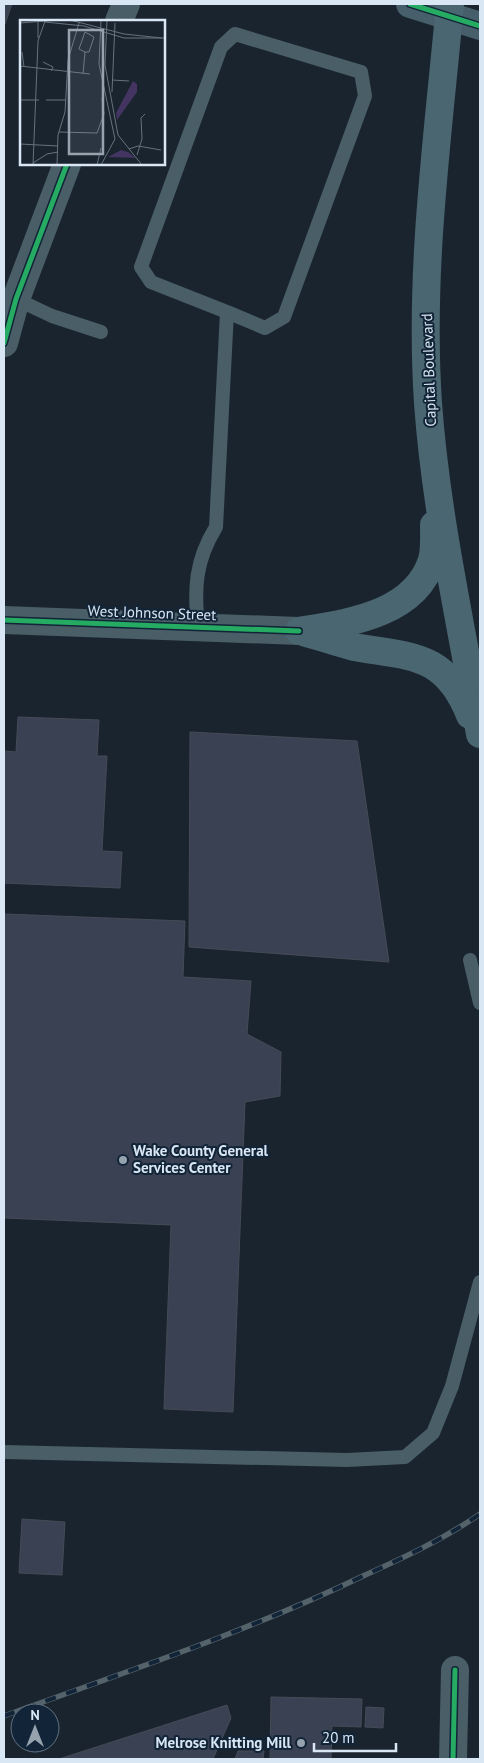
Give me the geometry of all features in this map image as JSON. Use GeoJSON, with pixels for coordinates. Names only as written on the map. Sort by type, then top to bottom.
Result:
{"type":"FeatureCollection","features":[{"type":"Feature","properties":{"kind":"main road"},"geometry":{"type":"LineString","coordinates":[[410,4],[480,26]]}},
{"type":"Feature","properties":{"kind":"main road","name":"Capital Boulevard"},"geometry":{"type":"LineString","coordinates":[[450,4],[428,230],[428,402],[436,478],[480,734]]}},
{"type":"Feature","properties":{"kind":"main road"},"geometry":{"type":"LineString","coordinates":[[299,631],[370,616],[394,605],[413,590],[426,574],[432,560],[436,478]]}},
{"type":"Feature","properties":{"kind":"main road"},"geometry":{"type":"LineString","coordinates":[[299,631],[353,646],[407,654],[431,665],[449,679],[458,690],[480,741]]}},
{"type":"Feature","properties":{"kind":"street"},"geometry":{"type":"LineString","coordinates":[[119,20],[126,4]]}},
{"type":"Feature","properties":{"kind":"street"},"geometry":{"type":"LineString","coordinates":[[4,343],[10,310],[67,165]]}},
{"type":"Feature","properties":{"kind":"street","name":"West Johnson Street"},"geometry":{"type":"LineString","coordinates":[[4,620],[299,631]]}},
{"type":"Feature","properties":{"kind":"street"},"geometry":{"type":"LineString","coordinates":[[453,1759],[455,1670]]}},
{"type":"Feature","properties":{"kind":"lane"},"geometry":{"type":"LineString","coordinates":[[235,34],[361,72],[365,96],[284,318],[265,328],[227,312],[151,282],[141,267],[222,47],[235,34]]}},
{"type":"Feature","properties":{"kind":"lane"},"geometry":{"type":"LineString","coordinates":[[10,310],[52,316],[102,332]]}},
{"type":"Feature","properties":{"kind":"lane"},"geometry":{"type":"LineString","coordinates":[[198,627],[195,590],[204,546],[216,527],[227,312]]}},
{"type":"Feature","properties":{"kind":"lane"},"geometry":{"type":"LineString","coordinates":[[470,960],[480,1003]]}},
{"type":"Feature","properties":{"kind":"lane"},"geometry":{"type":"LineString","coordinates":[[4,1452],[347,1460],[405,1457],[434,1433],[452,1386],[480,1282]]}},
{"type":"Feature","properties":{"kind":"building"},"geometry":{"type":"Polygon","coordinates":[[[4,4],[12,4],[4,27],[4,4]]]}},
{"type":"Feature","properties":{"kind":"building"},"geometry":{"type":"Polygon","coordinates":[[[18,717],[99,720],[97,756],[107,756],[102,851],[122,852],[120,888],[4,883],[4,751],[16,752],[18,717]]]}},
{"type":"Feature","properties":{"kind":"building"},"geometry":{"type":"Polygon","coordinates":[[[190,732],[357,741],[389,962],[189,947],[190,732]]]}},
{"type":"Feature","properties":{"kind":"building","name":"Wake County General Services Center"},"geometry":{"type":"Polygon","coordinates":[[[4,914],[185,921],[183,977],[251,981],[247,1034],[281,1052],[280,1096],[245,1102],[233,1412],[164,1409],[171,1225],[4,1218],[4,914]]]}},
{"type":"Feature","properties":{"kind":"building"},"geometry":{"type":"Polygon","coordinates":[[[22,1519],[65,1522],[62,1575],[19,1573],[22,1519]]]}},
{"type":"Feature","properties":{"kind":"building","name":"Melrose Knitting Mill"},"geometry":{"type":"Polygon","coordinates":[[[271,1697],[362,1699],[361,1727],[332,1726],[331,1759],[270,1759],[271,1697]]]}},
{"type":"Feature","properties":{"kind":"building"},"geometry":{"type":"Polygon","coordinates":[[[227,1705],[231,1718],[213,1759],[59,1759],[227,1705]]]}},
{"type":"Feature","properties":{"kind":"building"},"geometry":{"type":"Polygon","coordinates":[[[366,1707],[384,1708],[383,1728],[365,1727],[366,1707]]]}},
{"type":"Feature","properties":{"kind":"building"},"geometry":{"type":"Polygon","coordinates":[[[238,1751],[264,1751],[263,1759],[235,1759],[238,1751]]]}},
{"type":"Feature","properties":{"kind":"railway"},"geometry":{"type":"LineString","coordinates":[[4,1716],[275,1615],[408,1555],[438,1540],[480,1514]]}},
{"type":"Feature","properties":{"kind":"cycle path"},"geometry":{"type":"LineString","coordinates":[[410,4],[480,26]]}},
{"type":"Feature","properties":{"kind":"cycle path"},"geometry":{"type":"LineString","coordinates":[[4,343],[16,299],[67,165]]}},
{"type":"Feature","properties":{"kind":"cycle path"},"geometry":{"type":"LineString","coordinates":[[4,620],[299,631]]}},
{"type":"Feature","properties":{"kind":"cycle path"},"geometry":{"type":"LineString","coordinates":[[453,1759],[455,1670]]}},
{"type":"Feature","properties":{"kind":"place","name":"Wake County General Services Center"},"geometry":{"type":"Point","coordinates":[123,1160]}},
{"type":"Feature","properties":{"kind":"place","name":"Melrose Knitting Mill"},"geometry":{"type":"Point","coordinates":[301,1743]}}]}
